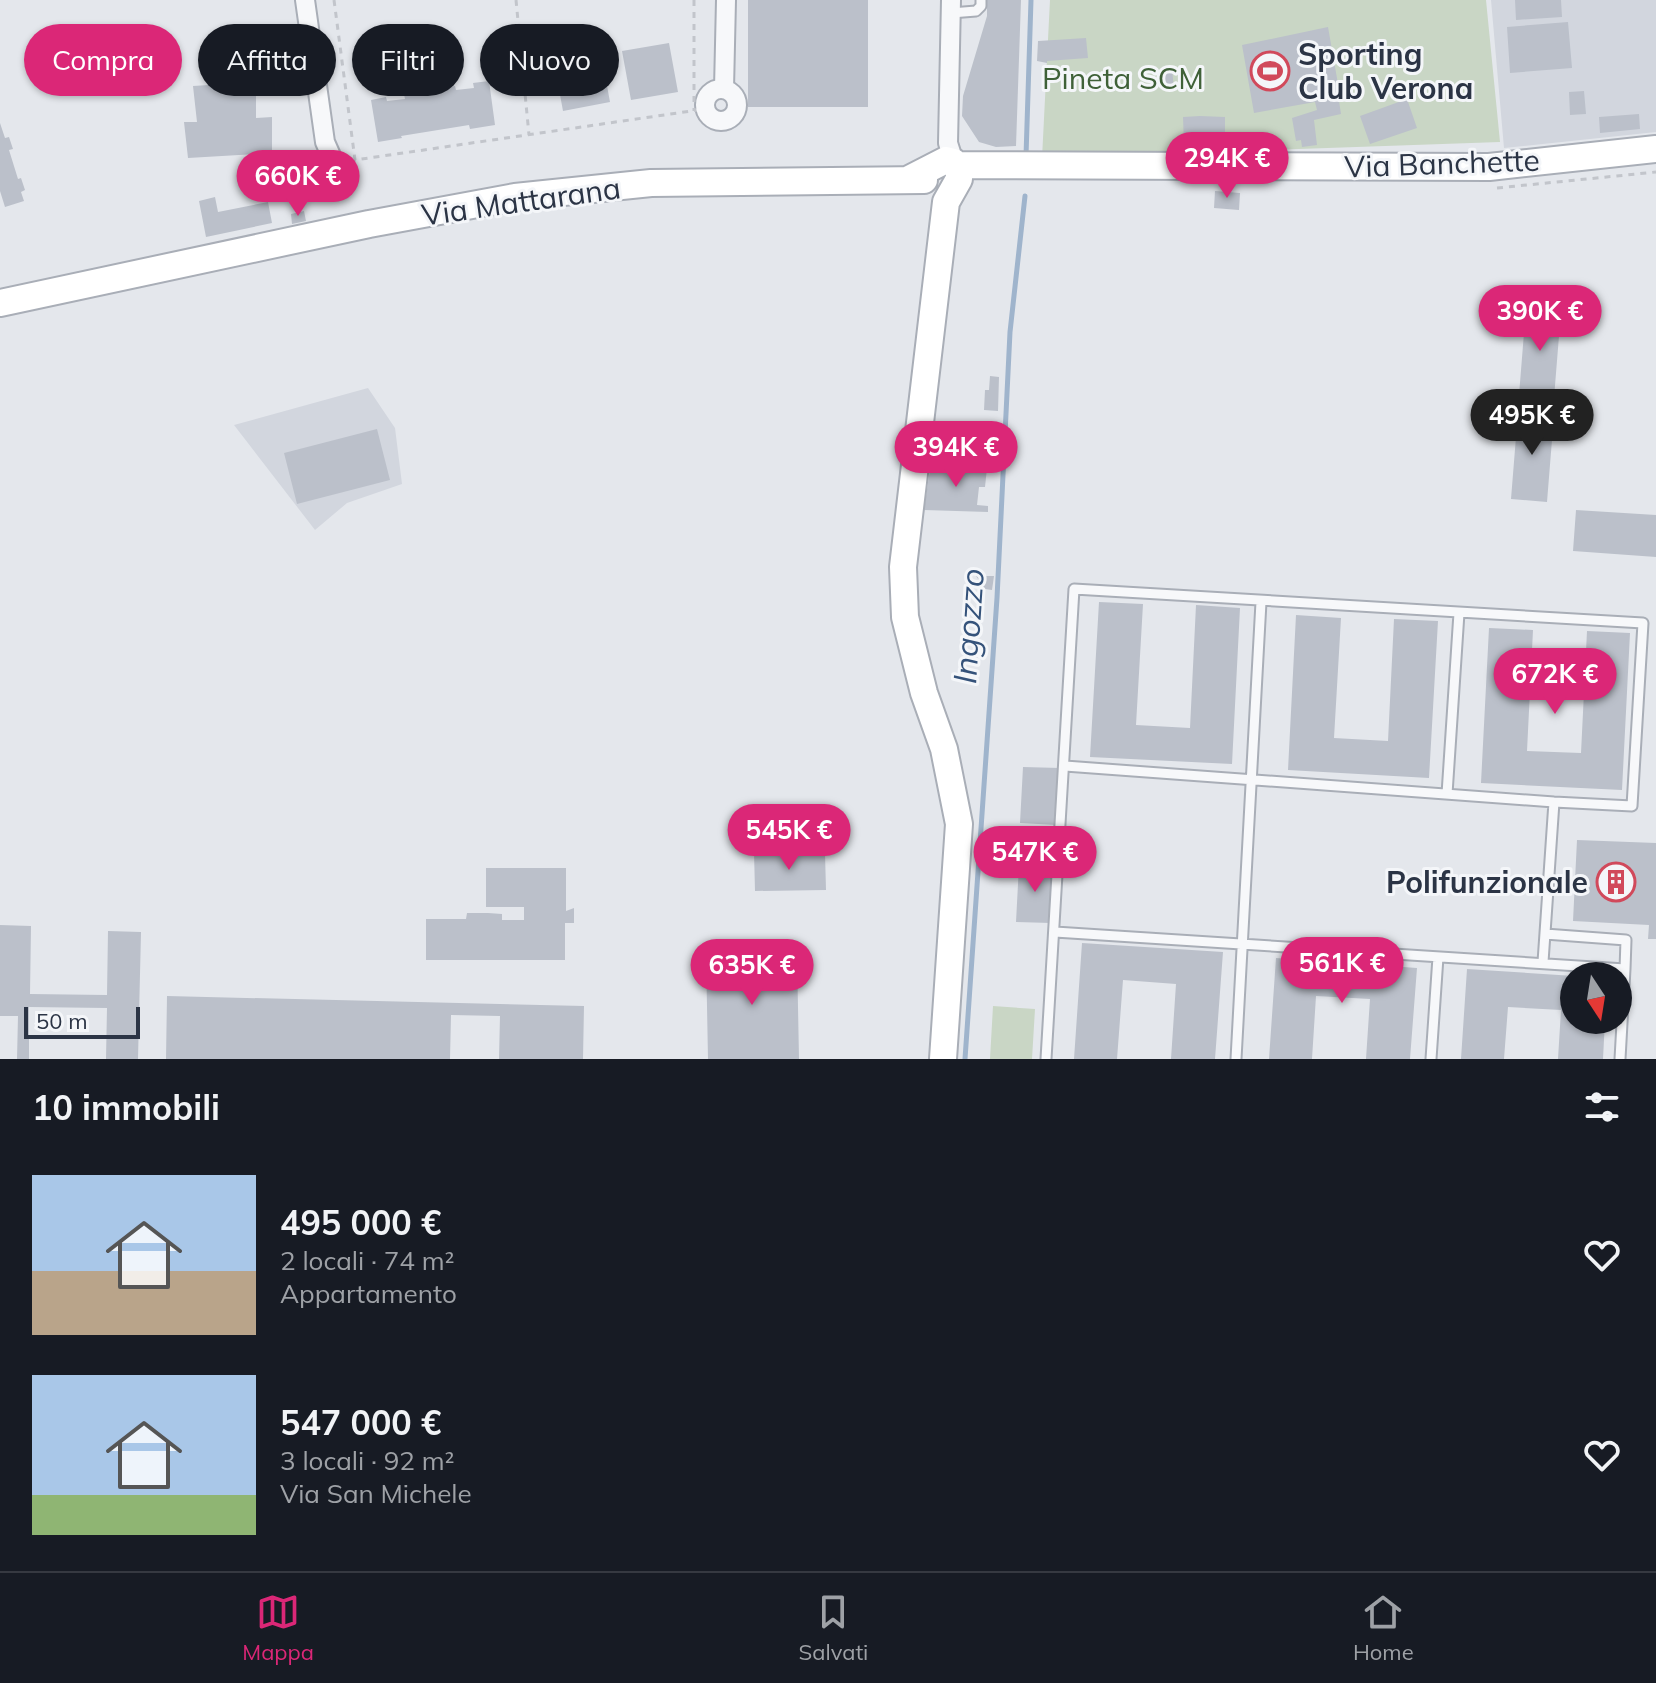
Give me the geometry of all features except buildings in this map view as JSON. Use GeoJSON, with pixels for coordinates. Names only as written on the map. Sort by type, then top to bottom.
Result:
{"type":"FeatureCollection","features":[{"type":"Feature","properties":{"kind":"street"},"geometry":{"type":"LineString","coordinates":[[305,0],[325,142],[336,167]]}},
{"type":"Feature","properties":{"kind":"street"},"geometry":{"type":"LineString","coordinates":[[724,89],[726,0]]}},
{"type":"Feature","properties":{"kind":"street"},"geometry":{"type":"LineString","coordinates":[[943,1059],[959,824],[944,749],[924,693],[905,617],[903,567],[947,173],[951,6]]}},
{"type":"Feature","properties":{"kind":"street"},"geometry":{"type":"LineString","coordinates":[[719,88],[733,94],[737,103],[732,116],[717,121],[700,110],[709,94],[719,88]]}},
{"type":"Feature","properties":{"kind":"street","name":"Via Banchette"},"geometry":{"type":"LineString","coordinates":[[947,173],[988,167],[1489,167],[1656,149]]}},
{"type":"Feature","properties":{"kind":"street","name":"Via Mattarana"},"geometry":{"type":"LineString","coordinates":[[0,303],[369,224],[515,197],[651,183],[907,180],[947,173]]}},
{"type":"Feature","properties":{"kind":"lane"},"geometry":{"type":"LineString","coordinates":[[951,6],[976,11],[981,6],[981,0]]}},
{"type":"Feature","properties":{"kind":"lane"},"geometry":{"type":"LineString","coordinates":[[1046,1059],[1074,589],[1643,623],[1632,806],[1065,766]]}},
{"type":"Feature","properties":{"kind":"lane"},"geometry":{"type":"LineString","coordinates":[[1236,1059],[1261,602]]}},
{"type":"Feature","properties":{"kind":"lane"},"geometry":{"type":"LineString","coordinates":[[1447,794],[1459,613]]}},
{"type":"Feature","properties":{"kind":"lane"},"geometry":{"type":"LineString","coordinates":[[1543,962],[1554,802]]}},
{"type":"Feature","properties":{"kind":"lane"},"geometry":{"type":"LineString","coordinates":[[1055,932],[1560,963]]}},
{"type":"Feature","properties":{"kind":"lane"},"geometry":{"type":"LineString","coordinates":[[1545,934],[1626,940],[1625,962]]}},
{"type":"Feature","properties":{"kind":"lane"},"geometry":{"type":"LineString","coordinates":[[1431,1059],[1438,957]]}},
{"type":"Feature","properties":{"kind":"lane"},"geometry":{"type":"LineString","coordinates":[[1620,1059],[1621,1034]]}},
{"type":"Feature","properties":{"kind":"path"},"geometry":{"type":"LineString","coordinates":[[334,0],[355,160],[700,110],[694,0]]}},
{"type":"Feature","properties":{"kind":"path"},"geometry":{"type":"LineString","coordinates":[[516,0],[529,135]]}},
{"type":"Feature","properties":{"kind":"shaded area"},"geometry":{"type":"Polygon","coordinates":[[[1491,0],[1656,0],[1656,132],[1504,148],[1491,0]]]}},
{"type":"Feature","properties":{"kind":"shaded area"},"geometry":{"type":"Polygon","coordinates":[[[368,388],[395,428],[402,484],[347,503],[315,530],[234,425],[368,388]]]}},
{"type":"Feature","properties":{"kind":"green space","name":"Sporting Club Verona"},"geometry":{"type":"Polygon","coordinates":[[[1050,0],[1486,0],[1500,142],[1042,158],[1050,0]]]}},
{"type":"Feature","properties":{"kind":"green space"},"geometry":{"type":"Polygon","coordinates":[[[993,1006],[1035,1009],[1032,1059],[990,1059],[993,1006]]]}},
{"type":"Feature","properties":{"kind":"waterway","name":"Ingozzo"},"geometry":{"type":"LineString","coordinates":[[1026,156],[1031,0]]}},
{"type":"Feature","properties":{"kind":"waterway","name":"Ingozzo"},"geometry":{"type":"LineString","coordinates":[[965,1059],[997,598],[1010,332],[1025,196]]}},
{"type":"Feature","properties":{"kind":"place","name":"Sporting Club Verona"},"geometry":{"type":"Point","coordinates":[1270,71]}},
{"type":"Feature","properties":{"kind":"place","name":"Polifunzionale"},"geometry":{"type":"Point","coordinates":[1616,882]}},
{"type":"Feature","properties":{"kind":"park label","name":"Pineta SCM"},"geometry":{"type":"Point","coordinates":[1123,78]}}]}
